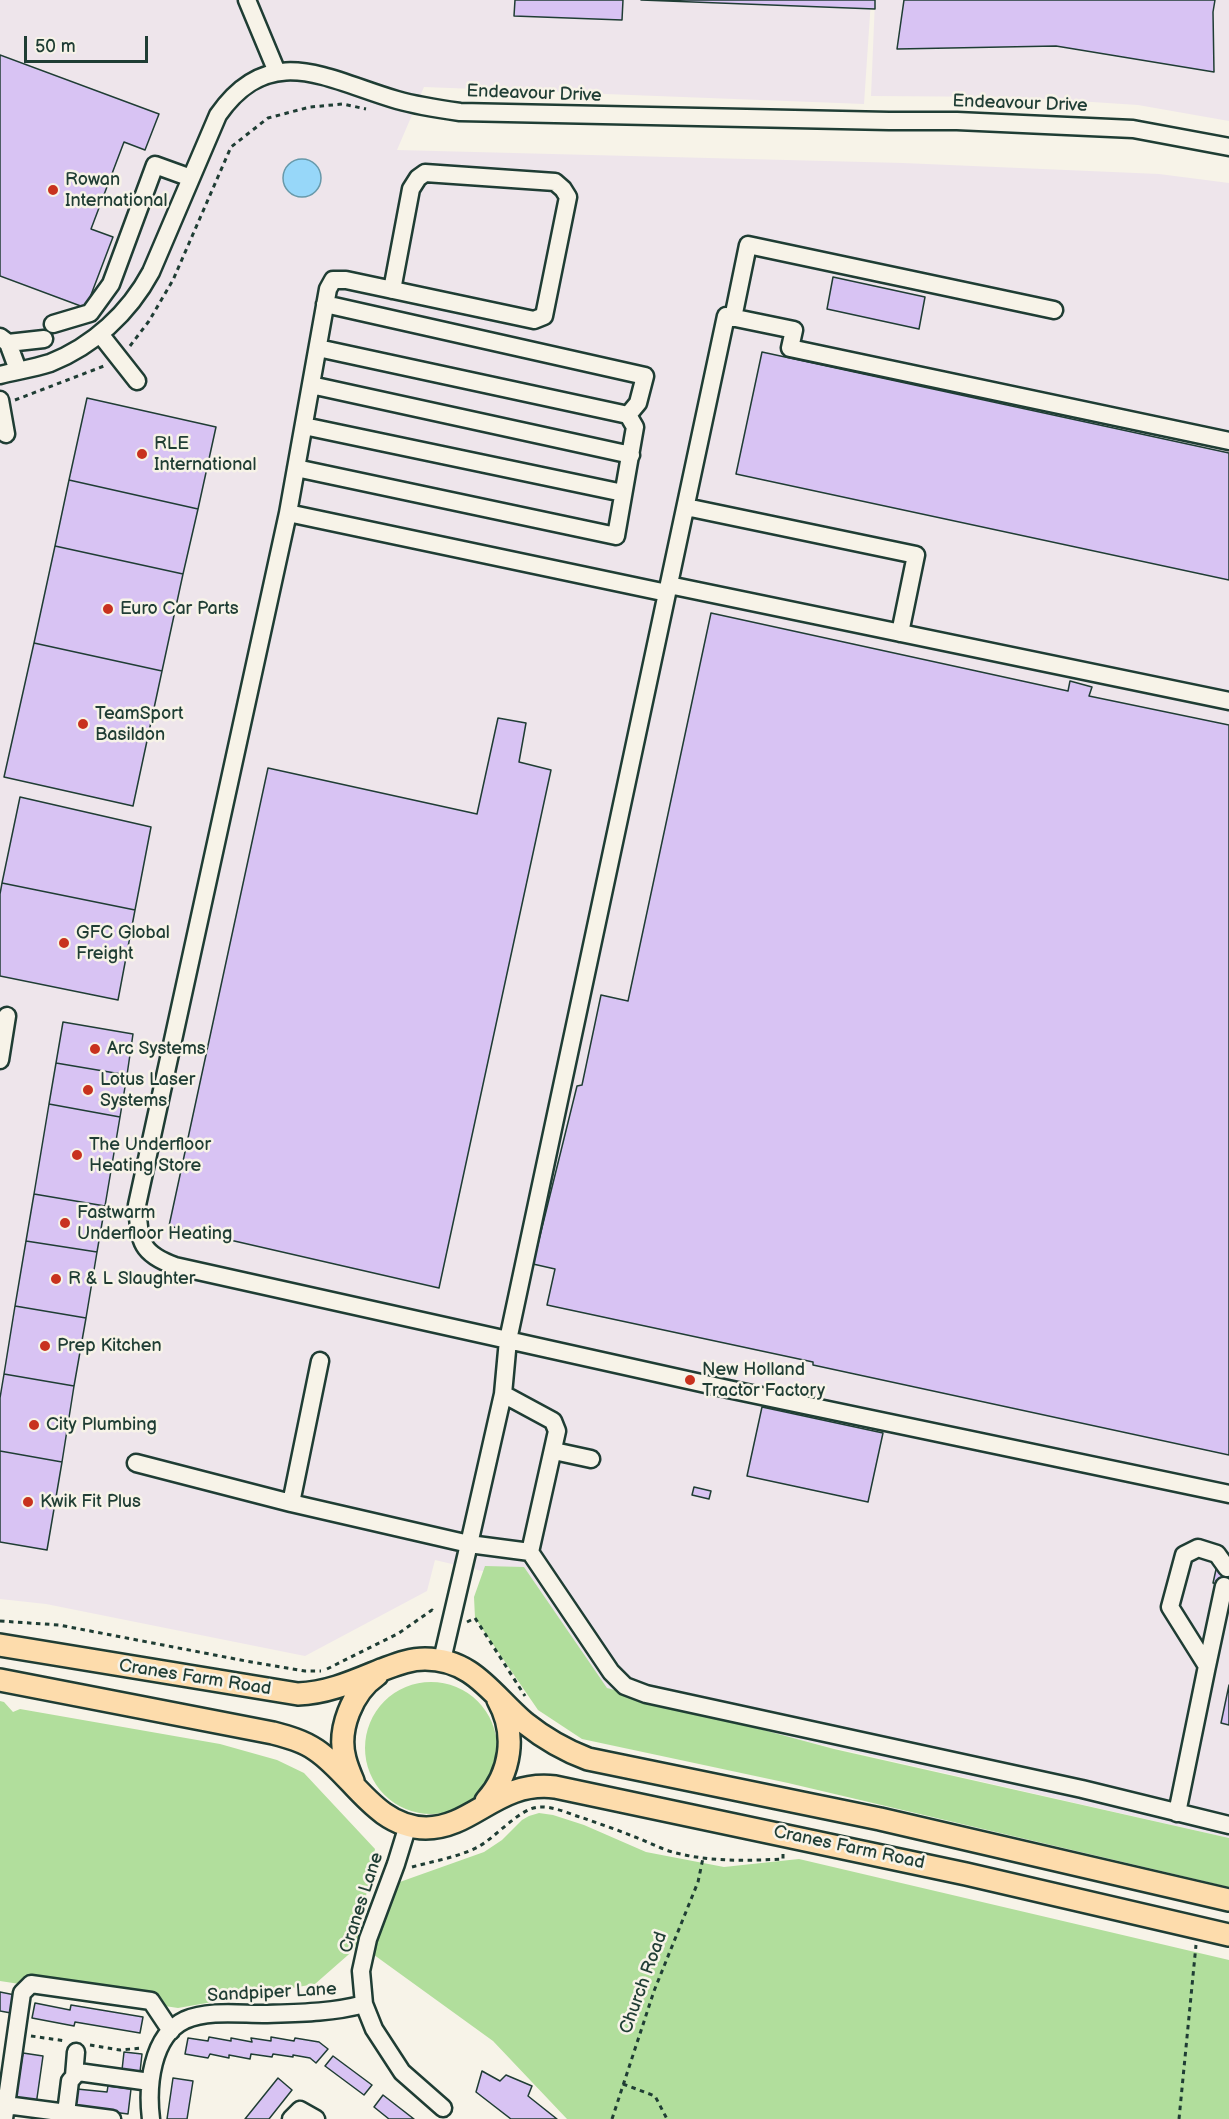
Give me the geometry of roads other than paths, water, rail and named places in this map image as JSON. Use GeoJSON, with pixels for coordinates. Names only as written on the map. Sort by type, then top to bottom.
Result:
{"type":"FeatureCollection","features":[{"type":"Feature","properties":{"kind":"main road","name":"Cranes Farm Road"},"geometry":{"type":"LineString","coordinates":[[0,1645],[298,1694],[326,1691],[405,1661],[442,1660],[462,1666],[479,1677],[539,1734],[562,1749],[588,1759],[880,1819],[1229,1900]]}},
{"type":"Feature","properties":{"kind":"main road","name":"Cranes Farm Road"},"geometry":{"type":"LineString","coordinates":[[354,1784],[344,1757],[344,1728],[353,1701],[371,1679],[387,1668]]}},
{"type":"Feature","properties":{"kind":"main road","name":"Cranes Farm Road"},"geometry":{"type":"LineString","coordinates":[[0,1680],[290,1738],[315,1750],[354,1784],[367,1801],[383,1814],[408,1825],[427,1828],[449,1823],[497,1798],[519,1789],[541,1785],[954,1871],[1229,1935]]}},
{"type":"Feature","properties":{"kind":"main road","name":"Cranes Farm Road"},"geometry":{"type":"LineString","coordinates":[[471,1813],[488,1800],[502,1778],[510,1755],[510,1732],[504,1710],[494,1692]]}},
{"type":"Feature","properties":{"kind":"street"},"geometry":{"type":"LineString","coordinates":[[247,0],[278,72]]}},
{"type":"Feature","properties":{"kind":"street","name":"Endeavour Drive"},"geometry":{"type":"LineString","coordinates":[[0,375],[50,363],[88,343],[123,313],[143,287],[158,258],[218,115],[227,101],[241,88],[266,75],[278,72],[301,71],[423,107],[460,112],[1074,125],[1133,129],[1229,147]]}},
{"type":"Feature","properties":{"kind":"street"},"geometry":{"type":"LineString","coordinates":[[53,324],[90,313],[111,284],[155,165],[191,178]]}},
{"type":"Feature","properties":{"kind":"street"},"geometry":{"type":"LineString","coordinates":[[392,290],[411,189],[418,178],[425,173],[555,182],[568,197],[544,316],[534,320],[504,313],[392,290],[346,280],[333,280],[328,289],[288,513],[137,1205],[139,1234],[148,1253],[175,1266],[728,1389],[1229,1494]]}},
{"type":"Feature","properties":{"kind":"street"},"geometry":{"type":"LineString","coordinates":[[733,318],[748,245],[1054,310]]}},
{"type":"Feature","properties":{"kind":"street"},"geometry":{"type":"LineString","coordinates":[[325,304],[645,376],[638,404],[628,415]]}},
{"type":"Feature","properties":{"kind":"street"},"geometry":{"type":"LineString","coordinates":[[498,342],[504,313]]}},
{"type":"Feature","properties":{"kind":"street"},"geometry":{"type":"LineString","coordinates":[[442,1660],[503,1394],[508,1340],[726,316],[794,330],[790,348],[1229,441]]}},
{"type":"Feature","properties":{"kind":"street"},"geometry":{"type":"LineString","coordinates":[[100,334],[137,381]]}},
{"type":"Feature","properties":{"kind":"street"},"geometry":{"type":"LineString","coordinates":[[18,370],[4,340],[44,339]]}},
{"type":"Feature","properties":{"kind":"street"},"geometry":{"type":"LineString","coordinates":[[296,468],[616,536],[631,455],[635,427],[628,415],[318,348]]}},
{"type":"Feature","properties":{"kind":"street"},"geometry":{"type":"LineString","coordinates":[[311,385],[631,455]]}},
{"type":"Feature","properties":{"kind":"street"},"geometry":{"type":"LineString","coordinates":[[0,402],[6,434]]}},
{"type":"Feature","properties":{"kind":"street"},"geometry":{"type":"LineString","coordinates":[[304,426],[623,493]]}},
{"type":"Feature","properties":{"kind":"street"},"geometry":{"type":"LineString","coordinates":[[686,507],[916,555],[900,633]]}},
{"type":"Feature","properties":{"kind":"street"},"geometry":{"type":"LineString","coordinates":[[288,513],[900,633],[1229,701]]}},
{"type":"Feature","properties":{"kind":"street"},"geometry":{"type":"LineString","coordinates":[[0,1060],[7,1016]]}},
{"type":"Feature","properties":{"kind":"street"},"geometry":{"type":"LineString","coordinates":[[291,1503],[320,1361]]}},
{"type":"Feature","properties":{"kind":"street"},"geometry":{"type":"LineString","coordinates":[[503,1394],[553,1421],[557,1431],[530,1552],[611,1672],[625,1686],[646,1694],[1082,1789],[1229,1825]]}},
{"type":"Feature","properties":{"kind":"street"},"geometry":{"type":"LineString","coordinates":[[554,1451],[591,1459]]}},
{"type":"Feature","properties":{"kind":"street"},"geometry":{"type":"LineString","coordinates":[[136,1463],[291,1503],[470,1544],[530,1552]]}},
{"type":"Feature","properties":{"kind":"street"},"geometry":{"type":"LineString","coordinates":[[1207,1666],[1170,1607],[1184,1555],[1198,1548],[1217,1554],[1227,1568]]}},
{"type":"Feature","properties":{"kind":"street"},"geometry":{"type":"LineString","coordinates":[[1177,1813],[1224,1586]]}},
{"type":"Feature","properties":{"kind":"street","name":"Cranes Lane"},"geometry":{"type":"LineString","coordinates":[[408,1825],[368,1938],[361,1971],[364,2004],[374,2029],[402,2072],[444,2108]]}},
{"type":"Feature","properties":{"kind":"street"},"geometry":{"type":"LineString","coordinates":[[112,2119],[66,2113],[5,2112],[22,1993],[31,1984],[151,2001],[171,2031],[157,2054],[150,2082],[148,2098],[151,2119]]}},
{"type":"Feature","properties":{"kind":"street","name":"Sandpiper Lane"},"geometry":{"type":"LineString","coordinates":[[171,2031],[184,2021],[201,2016],[340,2010],[364,2004]]}},
{"type":"Feature","properties":{"kind":"street"},"geometry":{"type":"LineString","coordinates":[[74,2076],[78,2046]]}},
{"type":"Feature","properties":{"kind":"street"},"geometry":{"type":"LineString","coordinates":[[66,2113],[70,2081],[78,2072],[150,2082]]}},
{"type":"Feature","properties":{"kind":"street"},"geometry":{"type":"LineString","coordinates":[[291,2119],[300,2110],[316,2119]]}},
{"type":"Feature","properties":{"kind":"water"},"geometry":{"type":"Polygon","coordinates":[[[302,159],[315,165],[321,178],[315,191],[302,197],[289,191],[283,178],[289,165],[302,159]]]}},
{"type":"Feature","properties":{"kind":"place","name":"Rowan International"},"geometry":{"type":"Point","coordinates":[53,190]}},
{"type":"Feature","properties":{"kind":"place","name":"RLE International"},"geometry":{"type":"Point","coordinates":[142,454]}},
{"type":"Feature","properties":{"kind":"place","name":"Euro Car Parts"},"geometry":{"type":"Point","coordinates":[108,609]}},
{"type":"Feature","properties":{"kind":"place","name":"TeamSport Basildon"},"geometry":{"type":"Point","coordinates":[83,724]}},
{"type":"Feature","properties":{"kind":"place","name":"GFC Global Freight"},"geometry":{"type":"Point","coordinates":[64,943]}},
{"type":"Feature","properties":{"kind":"place","name":"Arc Systems"},"geometry":{"type":"Point","coordinates":[95,1049]}},
{"type":"Feature","properties":{"kind":"place","name":"Lotus Laser Systems"},"geometry":{"type":"Point","coordinates":[88,1090]}},
{"type":"Feature","properties":{"kind":"place","name":"The Underfloor Heating Store"},"geometry":{"type":"Point","coordinates":[77,1155]}},
{"type":"Feature","properties":{"kind":"place","name":"Fastwarm Underfloor Heating"},"geometry":{"type":"Point","coordinates":[65,1223]}},
{"type":"Feature","properties":{"kind":"place","name":"R & L Slaughter"},"geometry":{"type":"Point","coordinates":[56,1279]}},
{"type":"Feature","properties":{"kind":"place","name":"Prep Kitchen"},"geometry":{"type":"Point","coordinates":[45,1346]}},
{"type":"Feature","properties":{"kind":"place","name":"New Holland Tractor Factory"},"geometry":{"type":"Point","coordinates":[690,1380]}},
{"type":"Feature","properties":{"kind":"place","name":"City Plumbing"},"geometry":{"type":"Point","coordinates":[34,1425]}},
{"type":"Feature","properties":{"kind":"place","name":"Kwik Fit Plus"},"geometry":{"type":"Point","coordinates":[28,1502]}}]}
